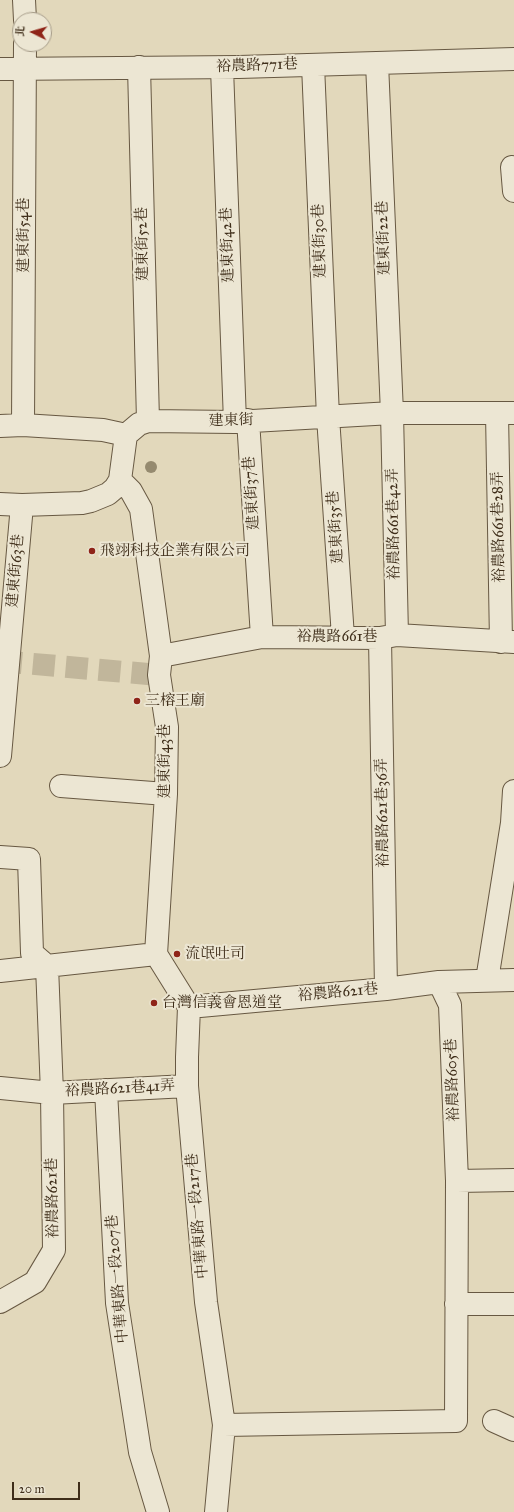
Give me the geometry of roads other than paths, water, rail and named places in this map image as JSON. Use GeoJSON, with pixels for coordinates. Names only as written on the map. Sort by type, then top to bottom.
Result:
{"type":"FeatureCollection","features":[{"type":"Feature","properties":{"kind":"street"},"geometry":{"type":"LineString","coordinates":[[24,0],[25,12]]}},
{"type":"Feature","properties":{"kind":"street","name":"建東街54巷"},"geometry":{"type":"LineString","coordinates":[[23,425],[25,52]]}},
{"type":"Feature","properties":{"kind":"street","name":"裕農路771巷"},"geometry":{"type":"LineString","coordinates":[[0,69],[139,67],[222,68],[514,59]]}},
{"type":"Feature","properties":{"kind":"street","name":"建東街22巷"},"geometry":{"type":"LineString","coordinates":[[377,63],[392,413]]}},
{"type":"Feature","properties":{"kind":"street","name":"建東街30巷"},"geometry":{"type":"LineString","coordinates":[[313,65],[328,417]]}},
{"type":"Feature","properties":{"kind":"street","name":"建東街52巷"},"geometry":{"type":"LineString","coordinates":[[139,67],[148,421]]}},
{"type":"Feature","properties":{"kind":"street","name":"建東街42巷"},"geometry":{"type":"LineString","coordinates":[[222,68],[241,421]]}},
{"type":"Feature","properties":{"kind":"street"},"geometry":{"type":"LineString","coordinates":[[512,167],[514,191]]}},
{"type":"Feature","properties":{"kind":"street","name":"建東街"},"geometry":{"type":"LineString","coordinates":[[148,421],[241,421],[392,413],[506,413]]}},
{"type":"Feature","properties":{"kind":"street","name":"裕農路661巷42弄"},"geometry":{"type":"LineString","coordinates":[[388,637],[392,413]]}},
{"type":"Feature","properties":{"kind":"street","name":"裕農路661巷28弄"},"geometry":{"type":"LineString","coordinates":[[506,413],[507,642]]}},
{"type":"Feature","properties":{"kind":"street","name":"建東街35巷"},"geometry":{"type":"LineString","coordinates":[[328,417],[343,637]]}},
{"type":"Feature","properties":{"kind":"street"},"geometry":{"type":"LineString","coordinates":[[0,504],[22,505],[82,502],[91,501],[108,494],[115,488],[120,480],[126,435],[139,424],[148,421]]}},
{"type":"Feature","properties":{"kind":"street","name":"建東街37巷"},"geometry":{"type":"LineString","coordinates":[[241,421],[262,637]]}},
{"type":"Feature","properties":{"kind":"street"},"geometry":{"type":"LineString","coordinates":[[0,426],[23,425],[103,430],[126,435]]}},
{"type":"Feature","properties":{"kind":"street","name":"建東街43巷"},"geometry":{"type":"LineString","coordinates":[[120,480],[131,491],[141,510],[161,656],[159,675],[166,727],[166,794],[156,954]]}},
{"type":"Feature","properties":{"kind":"street","name":"建東街63巷"},"geometry":{"type":"LineString","coordinates":[[0,756],[22,505]]}},
{"type":"Feature","properties":{"kind":"street","name":"裕農路661巷"},"geometry":{"type":"LineString","coordinates":[[161,656],[262,637],[388,637],[507,642]]}},
{"type":"Feature","properties":{"kind":"street","name":"裕農路621巷36弄"},"geometry":{"type":"LineString","coordinates":[[386,988],[388,637]]}},
{"type":"Feature","properties":{"kind":"street"},"geometry":{"type":"LineString","coordinates":[[61,786],[166,794]]}},
{"type":"Feature","properties":{"kind":"street"},"geometry":{"type":"LineString","coordinates":[[487,980],[512,823],[514,791]]}},
{"type":"Feature","properties":{"kind":"street"},"geometry":{"type":"LineString","coordinates":[[0,857],[29,859],[32,953],[47,966]]}},
{"type":"Feature","properties":{"kind":"street"},"geometry":{"type":"LineString","coordinates":[[0,971],[156,954],[189,1007]]}},
{"type":"Feature","properties":{"kind":"street","name":"裕農路621巷41弄"},"geometry":{"type":"LineString","coordinates":[[47,966],[52,1092]]}},
{"type":"Feature","properties":{"kind":"street","name":"裕農路621巷"},"geometry":{"type":"LineString","coordinates":[[189,1007],[439,982],[514,980]]}},
{"type":"Feature","properties":{"kind":"street","name":"裕農路605巷"},"geometry":{"type":"LineString","coordinates":[[439,982],[450,1005],[458,1181],[456,1304]]}},
{"type":"Feature","properties":{"kind":"street","name":"中華東路一段217巷"},"geometry":{"type":"LineString","coordinates":[[189,1007],[186,1057],[187,1086],[206,1302],[224,1425],[216,1512]]}},
{"type":"Feature","properties":{"kind":"street","name":"裕農路621巷41弄"},"geometry":{"type":"LineString","coordinates":[[0,1088],[52,1092],[187,1086]]}},
{"type":"Feature","properties":{"kind":"street","name":"中華東路一段207巷"},"geometry":{"type":"LineString","coordinates":[[106,1090],[117,1303],[140,1452],[158,1512]]}},
{"type":"Feature","properties":{"kind":"street","name":"裕農路621巷"},"geometry":{"type":"LineString","coordinates":[[0,1302],[35,1282],[54,1250],[52,1092]]}},
{"type":"Feature","properties":{"kind":"street"},"geometry":{"type":"LineString","coordinates":[[458,1181],[514,1180]]}},
{"type":"Feature","properties":{"kind":"street"},"geometry":{"type":"LineString","coordinates":[[224,1425],[456,1421],[456,1304],[514,1304]]}},
{"type":"Feature","properties":{"kind":"street"},"geometry":{"type":"LineString","coordinates":[[494,1421],[514,1430]]}},
{"type":"Feature","properties":{"kind":"tunnel"},"geometry":{"type":"LineString","coordinates":[[0,661],[159,675]]}},
{"type":"Feature","properties":{"kind":"place","name":"飛翊科技企業有限公司"},"geometry":{"type":"Point","coordinates":[92,551]}},
{"type":"Feature","properties":{"kind":"place","name":"三榕王廟"},"geometry":{"type":"Point","coordinates":[137,701]}},
{"type":"Feature","properties":{"kind":"place","name":"流氓吐司"},"geometry":{"type":"Point","coordinates":[177,954]}},
{"type":"Feature","properties":{"kind":"place","name":"台灣信義會恩道堂"},"geometry":{"type":"Point","coordinates":[154,1003]}}]}
